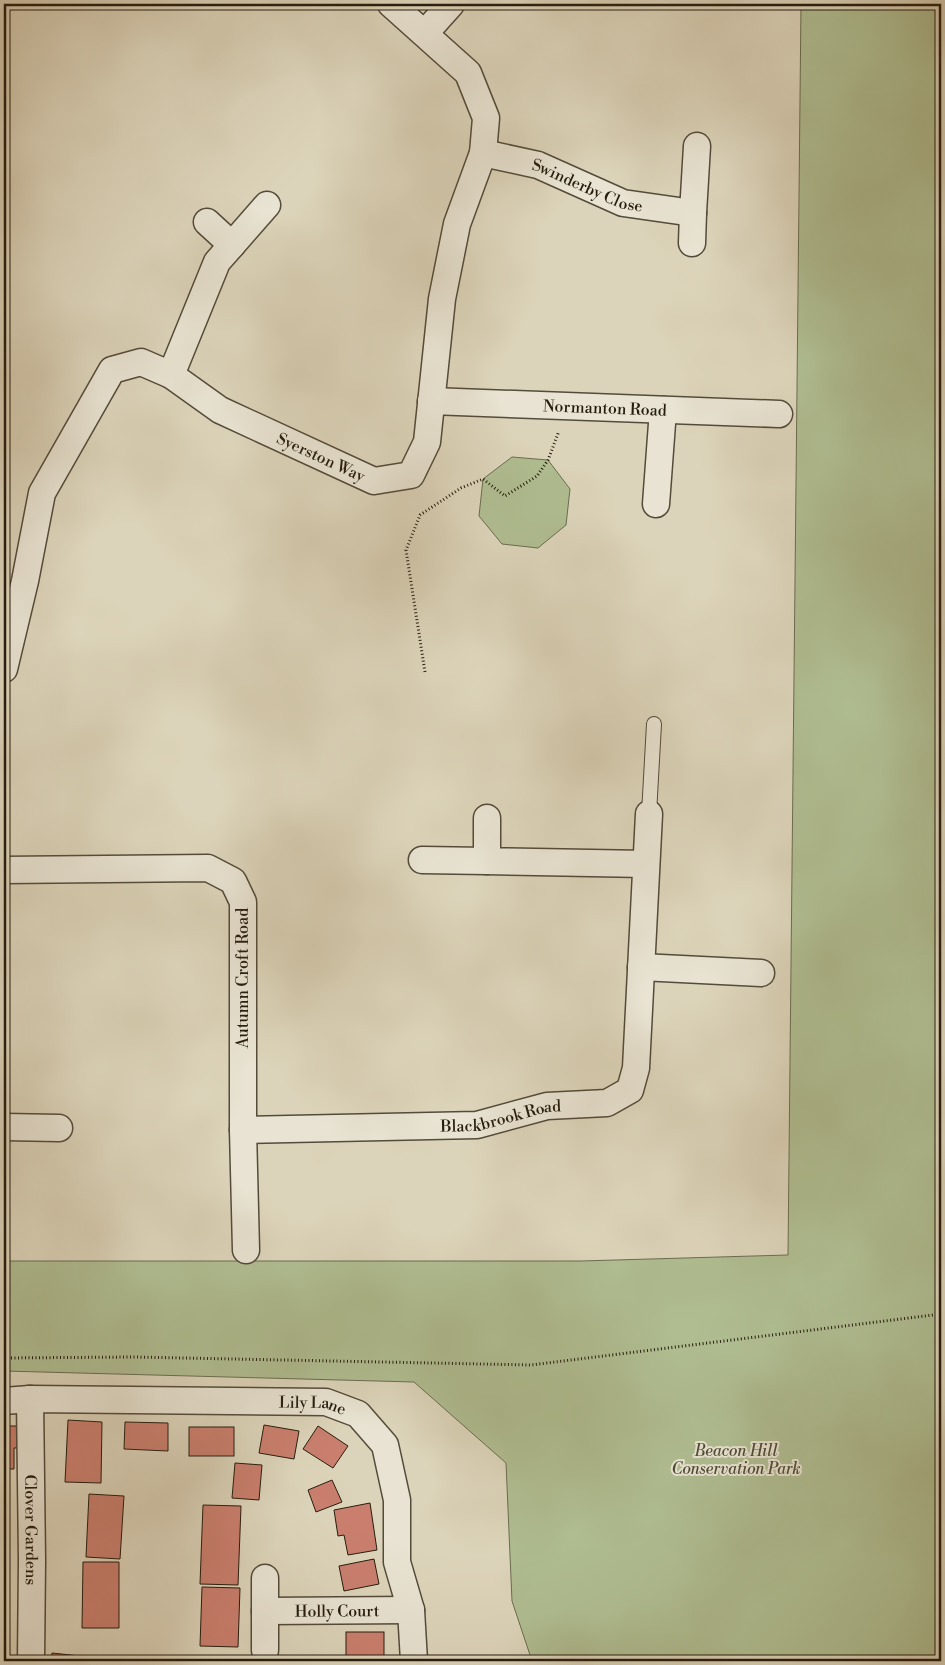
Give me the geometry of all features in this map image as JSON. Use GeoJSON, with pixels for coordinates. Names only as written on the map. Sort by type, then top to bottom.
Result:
{"type":"FeatureCollection","features":[{"type":"Feature","properties":{"kind":"street","name":"Syerston Way"},"geometry":{"type":"LineString","coordinates":[[4,669],[25,581],[42,494],[112,370],[141,362],[171,375],[220,410],[374,481],[410,475],[427,442],[442,299],[457,224],[483,153],[486,118],[468,73],[391,4]]}},
{"type":"Feature","properties":{"kind":"street"},"geometry":{"type":"LineString","coordinates":[[425,33],[451,4]]}},
{"type":"Feature","properties":{"kind":"street"},"geometry":{"type":"LineString","coordinates":[[692,243],[697,146]]}},
{"type":"Feature","properties":{"kind":"street","name":"Swinderby Close"},"geometry":{"type":"LineString","coordinates":[[483,153],[538,165],[623,202],[694,213]]}},
{"type":"Feature","properties":{"kind":"street"},"geometry":{"type":"LineString","coordinates":[[171,375],[217,262],[267,205]]}},
{"type":"Feature","properties":{"kind":"street"},"geometry":{"type":"LineString","coordinates":[[207,222],[232,245]]}},
{"type":"Feature","properties":{"kind":"street","name":"Normanton Road"},"geometry":{"type":"LineString","coordinates":[[431,402],[779,414]]}},
{"type":"Feature","properties":{"kind":"street"},"geometry":{"type":"LineString","coordinates":[[656,504],[663,410]]}},
{"type":"Feature","properties":{"kind":"street","name":"Blackbrook Road"},"geometry":{"type":"LineString","coordinates":[[243,1130],[477,1125],[547,1106],[607,1103],[630,1090],[636,1068],[649,814]]}},
{"type":"Feature","properties":{"kind":"street"},"geometry":{"type":"LineString","coordinates":[[487,818],[487,861]]}},
{"type":"Feature","properties":{"kind":"street"},"geometry":{"type":"LineString","coordinates":[[422,860],[646,864]]}},
{"type":"Feature","properties":{"kind":"street","name":"Autumn Croft Road"},"geometry":{"type":"LineString","coordinates":[[4,870],[208,868],[233,881],[243,902],[243,1130],[246,1250]]}},
{"type":"Feature","properties":{"kind":"street"},"geometry":{"type":"LineString","coordinates":[[641,967],[761,973]]}},
{"type":"Feature","properties":{"kind":"street"},"geometry":{"type":"LineString","coordinates":[[4,1127],[59,1128]]}},
{"type":"Feature","properties":{"kind":"street","name":"Lily Lane"},"geometry":{"type":"LineString","coordinates":[[4,1401],[30,1399],[326,1402],[358,1414],[385,1446],[397,1500],[397,1562],[411,1610],[414,1661]]}},
{"type":"Feature","properties":{"kind":"street","name":"Clover Gardens"},"geometry":{"type":"LineString","coordinates":[[30,1399],[31,1661]]}},
{"type":"Feature","properties":{"kind":"street"},"geometry":{"type":"LineString","coordinates":[[265,1578],[265,1650]]}},
{"type":"Feature","properties":{"kind":"street","name":"Holly Court"},"geometry":{"type":"LineString","coordinates":[[265,1611],[411,1610]]}},
{"type":"Feature","properties":{"kind":"lane"},"geometry":{"type":"LineString","coordinates":[[649,814],[654,724]]}},
{"type":"Feature","properties":{"kind":"path"},"geometry":{"type":"LineString","coordinates":[[424,672],[406,550],[420,515],[460,488],[483,480],[505,496],[537,476],[548,460],[558,436],[565,406]]}},
{"type":"Feature","properties":{"kind":"path"},"geometry":{"type":"LineString","coordinates":[[4,1358],[134,1356],[531,1365],[941,1314]]}},
{"type":"Feature","properties":{"kind":"green space","name":"Beacon Hill Conservation Park"},"geometry":{"type":"Polygon","coordinates":[[[801,4],[941,4],[941,1661],[532,1661],[512,1601],[506,1463],[414,1382],[4,1371],[4,1261],[581,1261],[788,1255],[801,4]]]}},
{"type":"Feature","properties":{"kind":"green space"},"geometry":{"type":"Polygon","coordinates":[[[512,457],[548,460],[570,489],[566,525],[538,548],[502,544],[479,516],[483,479],[512,457]]]}},
{"type":"Feature","properties":{"kind":"building"},"geometry":{"type":"Polygon","coordinates":[[[68,1420],[102,1422],[101,1483],[65,1482],[68,1420]]]}},
{"type":"Feature","properties":{"kind":"building"},"geometry":{"type":"Polygon","coordinates":[[[125,1422],[168,1423],[168,1451],[124,1449],[125,1422]]]}},
{"type":"Feature","properties":{"kind":"building"},"geometry":{"type":"Polygon","coordinates":[[[264,1425],[299,1431],[294,1459],[259,1453],[264,1425]]]}},
{"type":"Feature","properties":{"kind":"building"},"geometry":{"type":"Polygon","coordinates":[[[4,1426],[21,1426],[21,1448],[14,1448],[14,1469],[4,1469],[4,1426]]]}},
{"type":"Feature","properties":{"kind":"building"},"geometry":{"type":"Polygon","coordinates":[[[318,1426],[348,1446],[333,1468],[303,1449],[318,1426]]]}},
{"type":"Feature","properties":{"kind":"building"},"geometry":{"type":"Polygon","coordinates":[[[189,1427],[234,1427],[234,1456],[189,1456],[189,1427]]]}},
{"type":"Feature","properties":{"kind":"building"},"geometry":{"type":"Polygon","coordinates":[[[235,1463],[262,1465],[259,1500],[232,1498],[235,1463]]]}},
{"type":"Feature","properties":{"kind":"building"},"geometry":{"type":"Polygon","coordinates":[[[332,1480],[342,1502],[316,1512],[308,1490],[332,1480]]]}},
{"type":"Feature","properties":{"kind":"building"},"geometry":{"type":"Polygon","coordinates":[[[89,1494],[124,1496],[120,1559],[86,1557],[89,1494]]]}},
{"type":"Feature","properties":{"kind":"building"},"geometry":{"type":"Polygon","coordinates":[[[370,1503],[377,1550],[348,1555],[344,1535],[338,1536],[334,1510],[370,1503]]]}},
{"type":"Feature","properties":{"kind":"building"},"geometry":{"type":"Polygon","coordinates":[[[203,1505],[241,1506],[238,1585],[200,1584],[203,1505]]]}},
{"type":"Feature","properties":{"kind":"building"},"geometry":{"type":"Polygon","coordinates":[[[374,1559],[379,1584],[344,1591],[339,1566],[374,1559]]]}},
{"type":"Feature","properties":{"kind":"building"},"geometry":{"type":"Polygon","coordinates":[[[83,1562],[119,1562],[119,1628],[82,1628],[83,1562]]]}},
{"type":"Feature","properties":{"kind":"building"},"geometry":{"type":"Polygon","coordinates":[[[202,1587],[240,1588],[238,1647],[200,1646],[202,1587]]]}},
{"type":"Feature","properties":{"kind":"building"},"geometry":{"type":"Polygon","coordinates":[[[346,1632],[384,1632],[384,1660],[346,1660],[346,1632]]]}},
{"type":"Feature","properties":{"kind":"building"},"geometry":{"type":"Polygon","coordinates":[[[52,1653],[80,1656],[80,1661],[51,1661],[52,1653]]]}}]}
